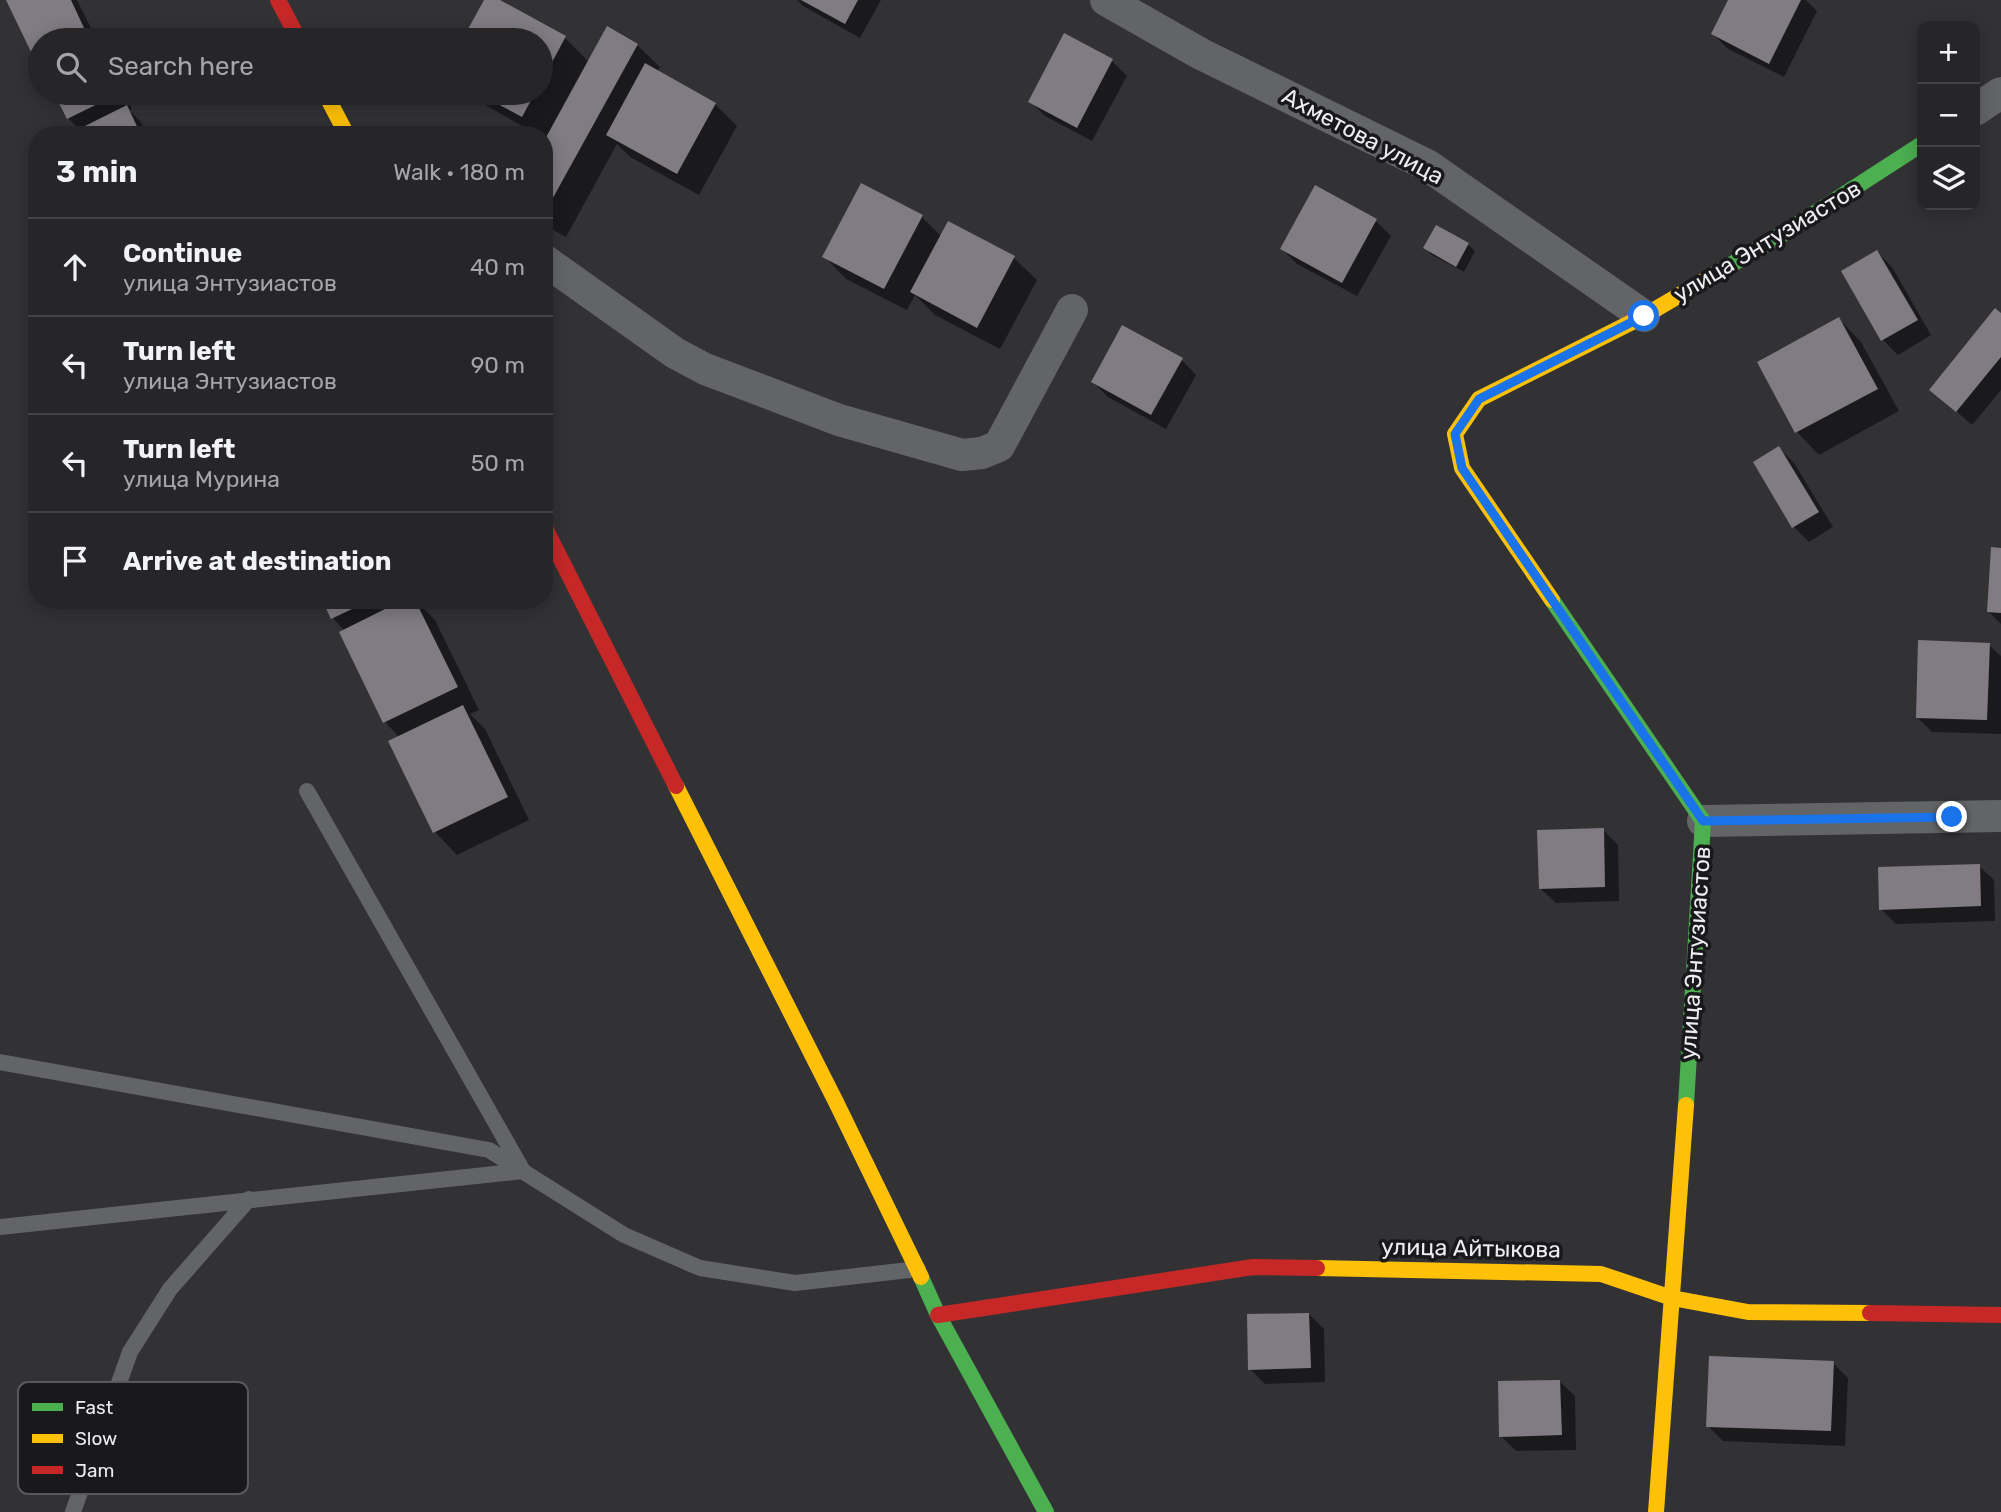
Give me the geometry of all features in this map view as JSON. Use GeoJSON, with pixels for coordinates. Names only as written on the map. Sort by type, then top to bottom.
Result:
{"type":"FeatureCollection","features":[{"type":"Feature","properties":{"kind":"street"},"geometry":{"type":"LineString","coordinates":[[278,0],[293,28]]}},
{"type":"Feature","properties":{"kind":"street","name":"Ахметова улица"},"geometry":{"type":"LineString","coordinates":[[1106,0],[1201,54],[1427,165],[1644,316]]}},
{"type":"Feature","properties":{"kind":"street"},"geometry":{"type":"LineString","coordinates":[[1980,107],[2001,93]]}},
{"type":"Feature","properties":{"kind":"street"},"geometry":{"type":"LineString","coordinates":[[331,105],[342,126]]}},
{"type":"Feature","properties":{"kind":"street","name":"улица Энтузиастов"},"geometry":{"type":"LineString","coordinates":[[1657,1512],[1677,1248],[1703,821],[1462,468],[1455,434],[1479,399],[1644,316],[1781,235],[1917,147]]}},
{"type":"Feature","properties":{"kind":"street"},"geometry":{"type":"LineString","coordinates":[[553,266],[675,353],[705,369],[839,421],[962,455],[982,453],[999,446],[1072,310]]}},
{"type":"Feature","properties":{"kind":"street"},"geometry":{"type":"LineString","coordinates":[[553,544],[918,1269],[938,1315],[1046,1512]]}},
{"type":"Feature","properties":{"kind":"street"},"geometry":{"type":"LineString","coordinates":[[1703,821],[2001,816]]}},
{"type":"Feature","properties":{"kind":"street","name":"улица Айтыкова"},"geometry":{"type":"LineString","coordinates":[[938,1315],[1253,1267],[1601,1274],[1672,1298],[1748,1312],[2001,1315]]}},
{"type":"Feature","properties":{"kind":"lane"},"geometry":{"type":"LineString","coordinates":[[307,791],[523,1171]]}},
{"type":"Feature","properties":{"kind":"lane"},"geometry":{"type":"LineString","coordinates":[[0,1062],[489,1150],[625,1235],[700,1268],[794,1283],[918,1269]]}},
{"type":"Feature","properties":{"kind":"lane"},"geometry":{"type":"LineString","coordinates":[[0,1227],[523,1171]]}},
{"type":"Feature","properties":{"kind":"lane"},"geometry":{"type":"LineString","coordinates":[[119,1382],[130,1352],[170,1289],[249,1199]]}},
{"type":"Feature","properties":{"kind":"lane"},"geometry":{"type":"LineString","coordinates":[[73,1512],[79,1494]]}},
{"type":"Feature","properties":{"kind":"building"},"geometry":{"type":"Polygon","coordinates":[[[6,0],[71,0],[84,28],[28,28],[28,46],[6,0]]]}},
{"type":"Feature","properties":{"kind":"building"},"geometry":{"type":"Polygon","coordinates":[[[484,0],[500,0],[551,28],[469,28],[484,0]]]}},
{"type":"Feature","properties":{"kind":"building"},"geometry":{"type":"Polygon","coordinates":[[[801,0],[858,0],[845,24],[801,0]]]}},
{"type":"Feature","properties":{"kind":"building"},"geometry":{"type":"Polygon","coordinates":[[[1728,0],[1801,0],[1769,64],[1711,34],[1728,0]]]}},
{"type":"Feature","properties":{"kind":"building"},"geometry":{"type":"Polygon","coordinates":[[[607,26],[638,44],[553,198],[552,126],[607,26]]]}},
{"type":"Feature","properties":{"kind":"building"},"geometry":{"type":"Polygon","coordinates":[[[553,29],[566,36],[553,60],[553,29]]]}},
{"type":"Feature","properties":{"kind":"building"},"geometry":{"type":"Polygon","coordinates":[[[1064,33],[1113,59],[1077,128],[1028,102],[1064,33]]]}},
{"type":"Feature","properties":{"kind":"building"},"geometry":{"type":"Polygon","coordinates":[[[645,63],[716,103],[677,174],[606,135],[645,63]]]}},
{"type":"Feature","properties":{"kind":"building"},"geometry":{"type":"Polygon","coordinates":[[[60,105],[96,105],[67,119],[60,105]]]}},
{"type":"Feature","properties":{"kind":"building"},"geometry":{"type":"Polygon","coordinates":[[[127,105],[137,126],[85,126],[127,105]]]}},
{"type":"Feature","properties":{"kind":"building"},"geometry":{"type":"Polygon","coordinates":[[[500,105],[528,105],[522,117],[500,105]]]}},
{"type":"Feature","properties":{"kind":"building"},"geometry":{"type":"Polygon","coordinates":[[[861,183],[923,215],[884,289],[822,257],[861,183]]]}},
{"type":"Feature","properties":{"kind":"building"},"geometry":{"type":"Polygon","coordinates":[[[1315,185],[1377,219],[1342,283],[1280,249],[1315,185]]]}},
{"type":"Feature","properties":{"kind":"building"},"geometry":{"type":"Polygon","coordinates":[[[948,221],[1015,256],[977,328],[910,292],[948,221]]]}},
{"type":"Feature","properties":{"kind":"building"},"geometry":{"type":"Polygon","coordinates":[[[1436,225],[1469,243],[1456,267],[1423,248],[1436,225]]]}},
{"type":"Feature","properties":{"kind":"building"},"geometry":{"type":"Polygon","coordinates":[[[1877,250],[1918,320],[1881,341],[1841,271],[1877,250]]]}},
{"type":"Feature","properties":{"kind":"building"},"geometry":{"type":"Polygon","coordinates":[[[1995,308],[2001,313],[2001,357],[1956,412],[1929,390],[1995,308]]]}},
{"type":"Feature","properties":{"kind":"building"},"geometry":{"type":"Polygon","coordinates":[[[1839,317],[1878,389],[1795,433],[1757,362],[1839,317]]]}},
{"type":"Feature","properties":{"kind":"building"},"geometry":{"type":"Polygon","coordinates":[[[1122,325],[1183,358],[1151,415],[1091,382],[1122,325]]]}},
{"type":"Feature","properties":{"kind":"building"},"geometry":{"type":"Polygon","coordinates":[[[1779,446],[1819,512],[1792,528],[1753,462],[1779,446]]]}},
{"type":"Feature","properties":{"kind":"building"},"geometry":{"type":"Polygon","coordinates":[[[1991,547],[2001,548],[2001,613],[1987,612],[1991,547]]]}},
{"type":"Feature","properties":{"kind":"building"},"geometry":{"type":"Polygon","coordinates":[[[326,609],[352,609],[331,619],[326,609]]]}},
{"type":"Feature","properties":{"kind":"building"},"geometry":{"type":"Polygon","coordinates":[[[385,609],[419,609],[458,687],[383,723],[339,632],[385,609]]]}},
{"type":"Feature","properties":{"kind":"building"},"geometry":{"type":"Polygon","coordinates":[[[1918,640],[1990,643],[1987,720],[1916,718],[1918,640]]]}},
{"type":"Feature","properties":{"kind":"building"},"geometry":{"type":"Polygon","coordinates":[[[463,705],[508,797],[433,833],[388,741],[463,705]]]}},
{"type":"Feature","properties":{"kind":"building"},"geometry":{"type":"Polygon","coordinates":[[[1604,828],[1605,887],[1539,889],[1537,830],[1604,828]]]}},
{"type":"Feature","properties":{"kind":"building"},"geometry":{"type":"Polygon","coordinates":[[[1980,864],[1981,906],[1879,910],[1878,867],[1980,864]]]}},
{"type":"Feature","properties":{"kind":"building"},"geometry":{"type":"Polygon","coordinates":[[[1309,1313],[1311,1368],[1248,1370],[1247,1314],[1309,1313]]]}},
{"type":"Feature","properties":{"kind":"building"},"geometry":{"type":"Polygon","coordinates":[[[1709,1356],[1834,1361],[1831,1431],[1706,1427],[1709,1356]]]}},
{"type":"Feature","properties":{"kind":"building"},"geometry":{"type":"Polygon","coordinates":[[[1560,1380],[1562,1435],[1499,1437],[1498,1381],[1560,1380]]]}},
{"type":"Feature","properties":{"kind":"traffic: fast"},"geometry":{"type":"LineString","coordinates":[[1707,279],[1917,147]]}},
{"type":"Feature","properties":{"kind":"traffic: fast"},"geometry":{"type":"LineString","coordinates":[[1552,600],[1703,821],[1686,1105]]}},
{"type":"Feature","properties":{"kind":"traffic: fast"},"geometry":{"type":"LineString","coordinates":[[921,1277],[938,1315],[1046,1512]]}},
{"type":"Feature","properties":{"kind":"traffic: slow"},"geometry":{"type":"LineString","coordinates":[[331,105],[342,126]]}},
{"type":"Feature","properties":{"kind":"traffic: slow"},"geometry":{"type":"LineString","coordinates":[[1552,600],[1462,468],[1455,434],[1479,399],[1644,316],[1707,279]]}},
{"type":"Feature","properties":{"kind":"traffic: slow"},"geometry":{"type":"LineString","coordinates":[[676,786],[921,1277]]}},
{"type":"Feature","properties":{"kind":"traffic: slow"},"geometry":{"type":"LineString","coordinates":[[1656,1512],[1686,1105]]}},
{"type":"Feature","properties":{"kind":"traffic: slow"},"geometry":{"type":"LineString","coordinates":[[1317,1268],[1601,1274],[1672,1298],[1748,1312],[1870,1313]]}},
{"type":"Feature","properties":{"kind":"traffic: jam"},"geometry":{"type":"LineString","coordinates":[[278,0],[293,28]]}},
{"type":"Feature","properties":{"kind":"traffic: jam"},"geometry":{"type":"LineString","coordinates":[[553,544],[676,786]]}},
{"type":"Feature","properties":{"kind":"traffic: jam"},"geometry":{"type":"LineString","coordinates":[[938,1315],[1253,1267],[1317,1268]]}},
{"type":"Feature","properties":{"kind":"traffic: jam"},"geometry":{"type":"LineString","coordinates":[[1870,1313],[2001,1315]]}},
{"type":"Feature","properties":{"kind":"route"},"geometry":{"type":"LineString","coordinates":[[1644,316],[1479,399],[1455,434],[1462,468],[1703,821],[1952,817]]}}]}
